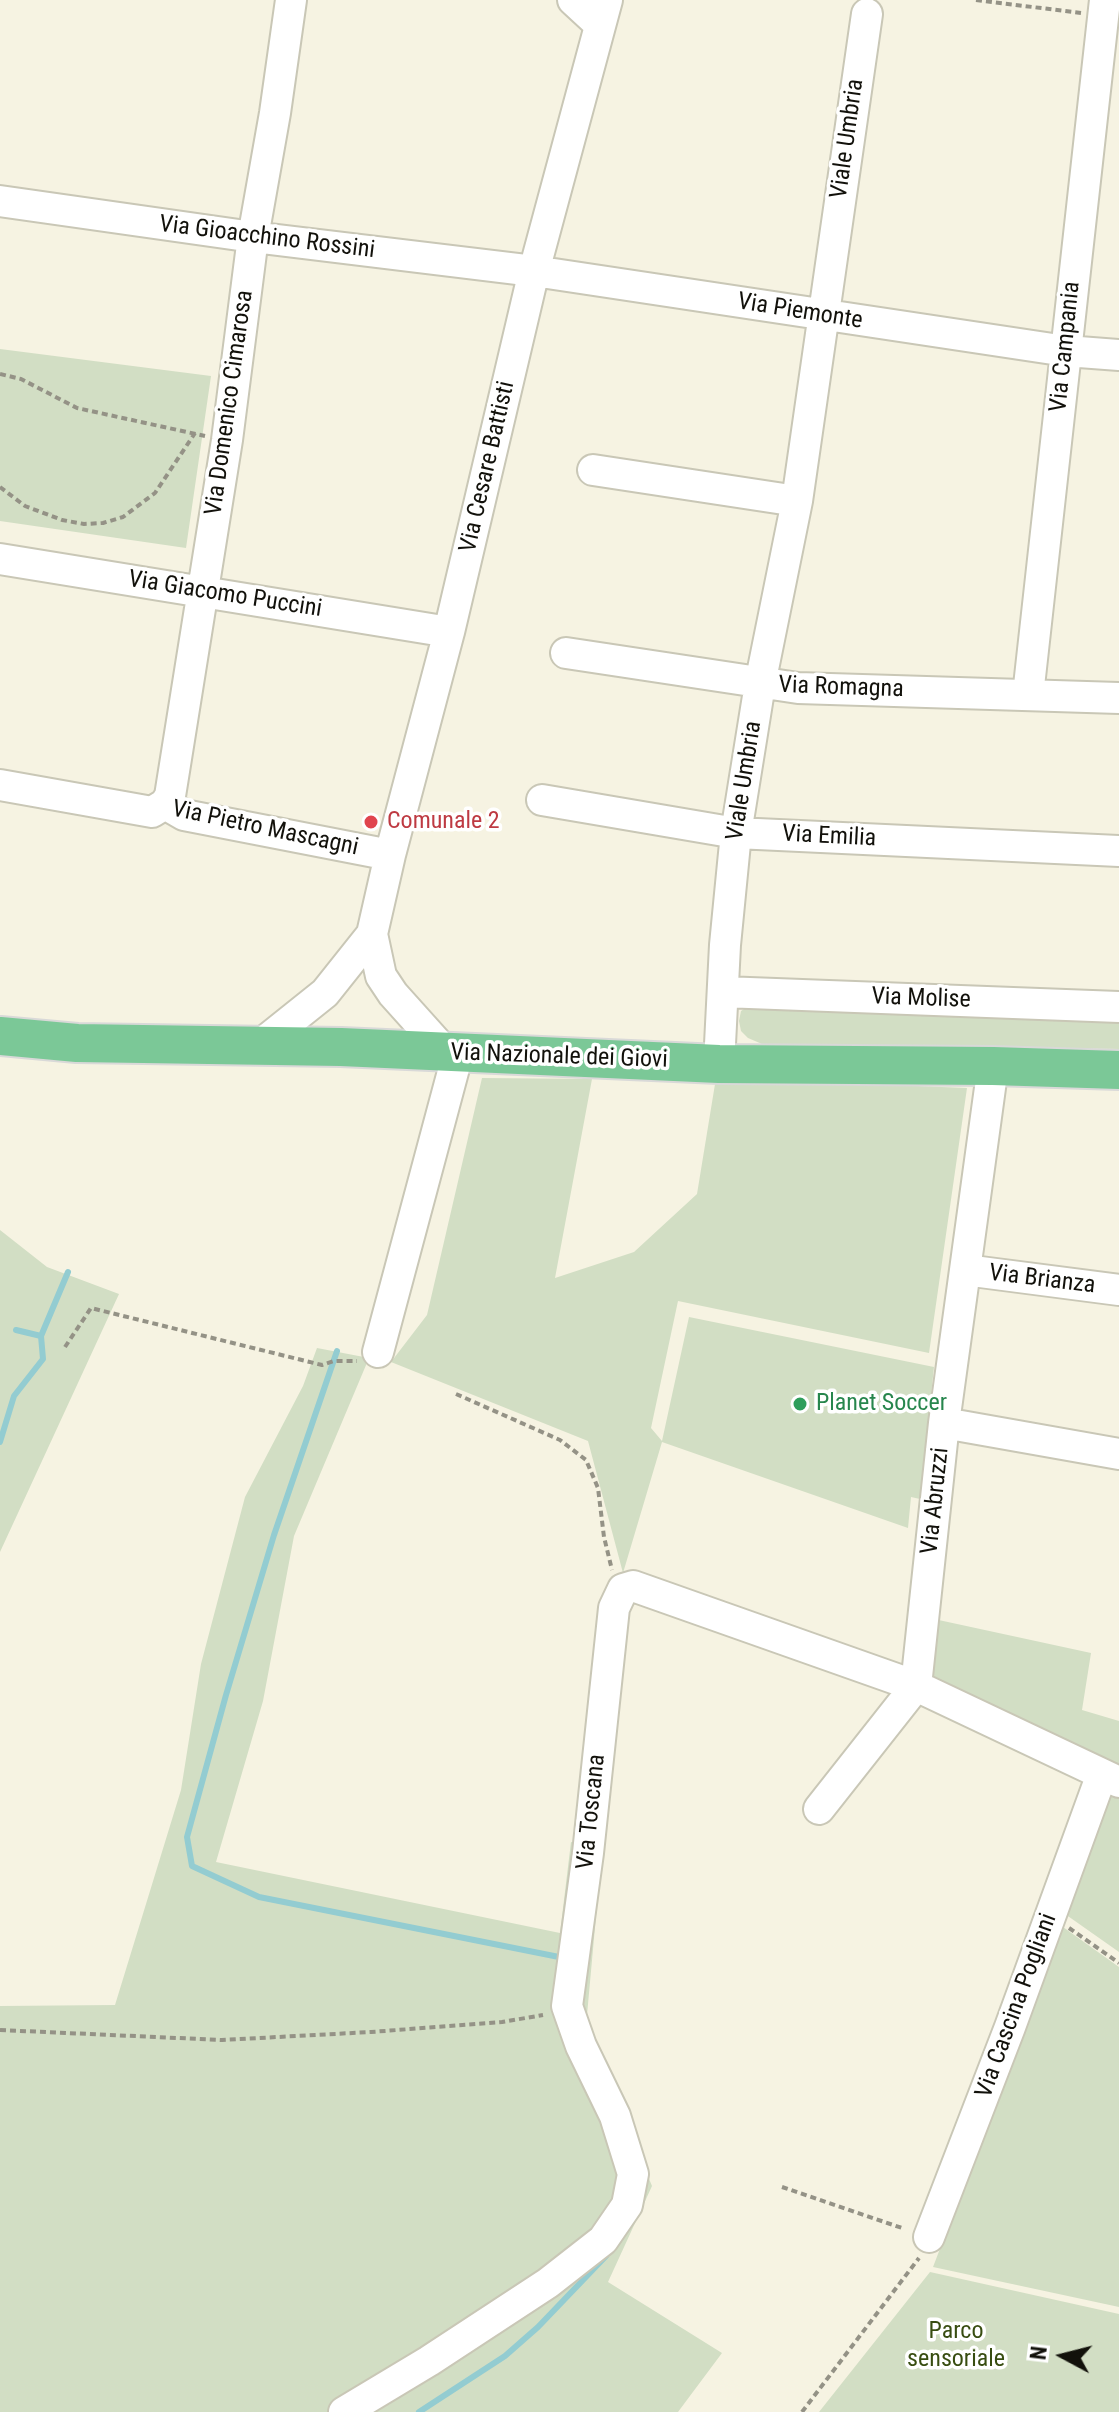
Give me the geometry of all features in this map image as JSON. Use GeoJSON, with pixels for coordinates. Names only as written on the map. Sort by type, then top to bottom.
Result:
{"type":"FeatureCollection","features":[{"type":"Feature","properties":{"kind":"main road","name":"Via Nazionale dei Giovi"},"geometry":{"type":"LineString","coordinates":[[0,1036],[124,1045],[341,1047],[719,1064],[1119,1070]]}},
{"type":"Feature","properties":{"kind":"street","name":"Via Domenico Cimarosa"},"geometry":{"type":"LineString","coordinates":[[165,804],[170,796],[227,440],[253,237],[291,0]]}},
{"type":"Feature","properties":{"kind":"street"},"geometry":{"type":"LineString","coordinates":[[573,0],[603,12]]}},
{"type":"Feature","properties":{"kind":"street","name":"Via Campania"},"geometry":{"type":"LineString","coordinates":[[1028,695],[1104,8]]}},
{"type":"Feature","properties":{"kind":"street","name":"Via Cesare Battisti"},"geometry":{"type":"LineString","coordinates":[[452,1053],[401,1002],[381,976],[372,934],[449,632],[534,271],[603,12]]}},
{"type":"Feature","properties":{"kind":"street","name":"Viale Umbria"},"geometry":{"type":"LineString","coordinates":[[719,1064],[725,945],[736,833],[760,684],[797,501],[867,14]]}},
{"type":"Feature","properties":{"kind":"street","name":"Via Gioacchino Rossini"},"geometry":{"type":"LineString","coordinates":[[0,201],[253,237],[534,271]]}},
{"type":"Feature","properties":{"kind":"street","name":"Via Piemonte"},"geometry":{"type":"LineString","coordinates":[[534,271],[822,316],[1066,351],[1119,355]]}},
{"type":"Feature","properties":{"kind":"street"},"geometry":{"type":"LineString","coordinates":[[593,470],[797,501]]}},
{"type":"Feature","properties":{"kind":"street","name":"Via Giacomo Puccini"},"geometry":{"type":"LineString","coordinates":[[0,559],[449,632]]}},
{"type":"Feature","properties":{"kind":"street","name":"Via Romagna"},"geometry":{"type":"LineString","coordinates":[[566,653],[798,688],[1119,698]]}},
{"type":"Feature","properties":{"kind":"street","name":"Via Pietro Mascagni"},"geometry":{"type":"LineString","coordinates":[[0,785],[152,812],[165,804],[184,815],[390,855]]}},
{"type":"Feature","properties":{"kind":"street","name":"Via Emilia"},"geometry":{"type":"LineString","coordinates":[[542,800],[736,833],[1119,851]]}},
{"type":"Feature","properties":{"kind":"street","name":"Via Cesare Battisti"},"geometry":{"type":"LineString","coordinates":[[260,1045],[325,993],[372,934]]}},
{"type":"Feature","properties":{"kind":"street","name":"Via Molise"},"geometry":{"type":"LineString","coordinates":[[723,992],[1119,1007]]}},
{"type":"Feature","properties":{"kind":"street"},"geometry":{"type":"LineString","coordinates":[[325,993],[327,1020],[341,1047]]}},
{"type":"Feature","properties":{"kind":"street"},"geometry":{"type":"LineString","coordinates":[[381,1050],[398,1026],[401,1002]]}},
{"type":"Feature","properties":{"kind":"street"},"geometry":{"type":"LineString","coordinates":[[378,1352],[452,1053]]}},
{"type":"Feature","properties":{"kind":"street","name":"Via Abruzzi"},"geometry":{"type":"LineString","coordinates":[[916,1686],[944,1423],[993,1066]]}},
{"type":"Feature","properties":{"kind":"street","name":"Via Brianza"},"geometry":{"type":"LineString","coordinates":[[965,1270],[1119,1290]]}},
{"type":"Feature","properties":{"kind":"street"},"geometry":{"type":"LineString","coordinates":[[944,1423],[1119,1454]]}},
{"type":"Feature","properties":{"kind":"street"},"geometry":{"type":"LineString","coordinates":[[623,1589],[633,1586],[916,1686],[1111,1778]]}},
{"type":"Feature","properties":{"kind":"street","name":"Via Toscana"},"geometry":{"type":"LineString","coordinates":[[344,2412],[548,2283],[603,2240],[627,2205],[633,2174],[615,2116],[581,2046],[567,2006],[588,1853],[614,1608],[623,1589]]}},
{"type":"Feature","properties":{"kind":"street"},"geometry":{"type":"LineString","coordinates":[[819,1809],[916,1686]]}},
{"type":"Feature","properties":{"kind":"street","name":"Via Cascina Pogliani"},"geometry":{"type":"LineString","coordinates":[[929,2237],[1051,1915],[1111,1778]]}},
{"type":"Feature","properties":{"kind":"path"},"geometry":{"type":"LineString","coordinates":[[976,0],[1104,8]]}},
{"type":"Feature","properties":{"kind":"path"},"geometry":{"type":"LineString","coordinates":[[0,374],[21,379],[77,408],[227,440]]}},
{"type":"Feature","properties":{"kind":"path"},"geometry":{"type":"LineString","coordinates":[[0,487],[25,506],[62,520],[103,523],[123,517],[155,493],[195,433]]}},
{"type":"Feature","properties":{"kind":"path"},"geometry":{"type":"LineString","coordinates":[[65,1347],[91,1308],[322,1365],[334,1361],[359,1361],[375,1357],[378,1352]]}},
{"type":"Feature","properties":{"kind":"path"},"geometry":{"type":"LineString","coordinates":[[456,1394],[560,1440],[586,1460],[598,1488],[604,1537],[614,1574],[623,1589]]}},
{"type":"Feature","properties":{"kind":"path"},"geometry":{"type":"LineString","coordinates":[[1051,1915],[1119,1963]]}},
{"type":"Feature","properties":{"kind":"path"},"geometry":{"type":"LineString","coordinates":[[0,2030],[222,2040],[502,2022],[558,2012],[567,2006]]}},
{"type":"Feature","properties":{"kind":"path"},"geometry":{"type":"LineString","coordinates":[[782,2187],[929,2237],[919,2258],[802,2412]]}},
{"type":"Feature","properties":{"kind":"green space"},"geometry":{"type":"Polygon","coordinates":[[[0,349],[211,376],[186,548],[0,521],[0,349]]]}},
{"type":"Feature","properties":{"kind":"green space"},"geometry":{"type":"Polygon","coordinates":[[[752,1004],[1119,1015],[1119,1049],[762,1044],[741,1031],[741,1011],[752,1004]]]}},
{"type":"Feature","properties":{"kind":"green space"},"geometry":{"type":"Polygon","coordinates":[[[482,1078],[592,1079],[555,1278],[634,1252],[697,1194],[716,1078],[967,1088],[929,1353],[678,1301],[651,1428],[662,1441],[689,1317],[934,1367],[920,1499],[911,1497],[908,1528],[662,1442],[623,1573],[588,1441],[391,1362],[427,1315],[482,1078]]]}},
{"type":"Feature","properties":{"kind":"green space"},"geometry":{"type":"Polygon","coordinates":[[[0,1230],[47,1267],[119,1294],[0,1552],[0,1230]]]}},
{"type":"Feature","properties":{"kind":"green space"},"geometry":{"type":"Polygon","coordinates":[[[317,1348],[369,1358],[294,1536],[263,1701],[216,1862],[560,1933],[571,1842],[602,1850],[586,2026],[652,2186],[608,2282],[722,2353],[678,2412],[0,2412],[0,2006],[115,2005],[181,1790],[201,1664],[245,1497],[303,1386],[317,1348]]]}},
{"type":"Feature","properties":{"kind":"green space"},"geometry":{"type":"Polygon","coordinates":[[[934,1619],[1091,1653],[1082,1710],[1119,1721],[1119,1769],[936,1684],[929,1667],[934,1619]]]}},
{"type":"Feature","properties":{"kind":"green space"},"geometry":{"type":"Polygon","coordinates":[[[1112,1793],[1119,1796],[1119,1952],[1065,1914],[1112,1793]]]}},
{"type":"Feature","properties":{"kind":"green space"},"geometry":{"type":"Polygon","coordinates":[[[1063,1927],[1119,1967],[1119,2307],[933,2267],[1063,1927]]]}},
{"type":"Feature","properties":{"kind":"green space","name":"Parco sensoriale"},"geometry":{"type":"Polygon","coordinates":[[[930,2272],[1119,2314],[1119,2412],[819,2412],[930,2272]]]}},
{"type":"Feature","properties":{"kind":"waterway"},"geometry":{"type":"LineString","coordinates":[[41,1336],[68,1272]]}},
{"type":"Feature","properties":{"kind":"waterway"},"geometry":{"type":"LineString","coordinates":[[0,1442],[14,1396],[43,1359],[41,1336],[16,1330]]}},
{"type":"Feature","properties":{"kind":"waterway"},"geometry":{"type":"LineString","coordinates":[[337,1351],[274,1535],[226,1695],[187,1837],[192,1866],[259,1897],[564,1958]]}},
{"type":"Feature","properties":{"kind":"waterway"},"geometry":{"type":"LineString","coordinates":[[419,2412],[505,2356],[538,2327],[606,2256]]}},
{"type":"Feature","properties":{"kind":"place","name":"Comunale 2"},"geometry":{"type":"Point","coordinates":[371,822]}},
{"type":"Feature","properties":{"kind":"place","name":"Planet Soccer"},"geometry":{"type":"Point","coordinates":[800,1404]}}]}
